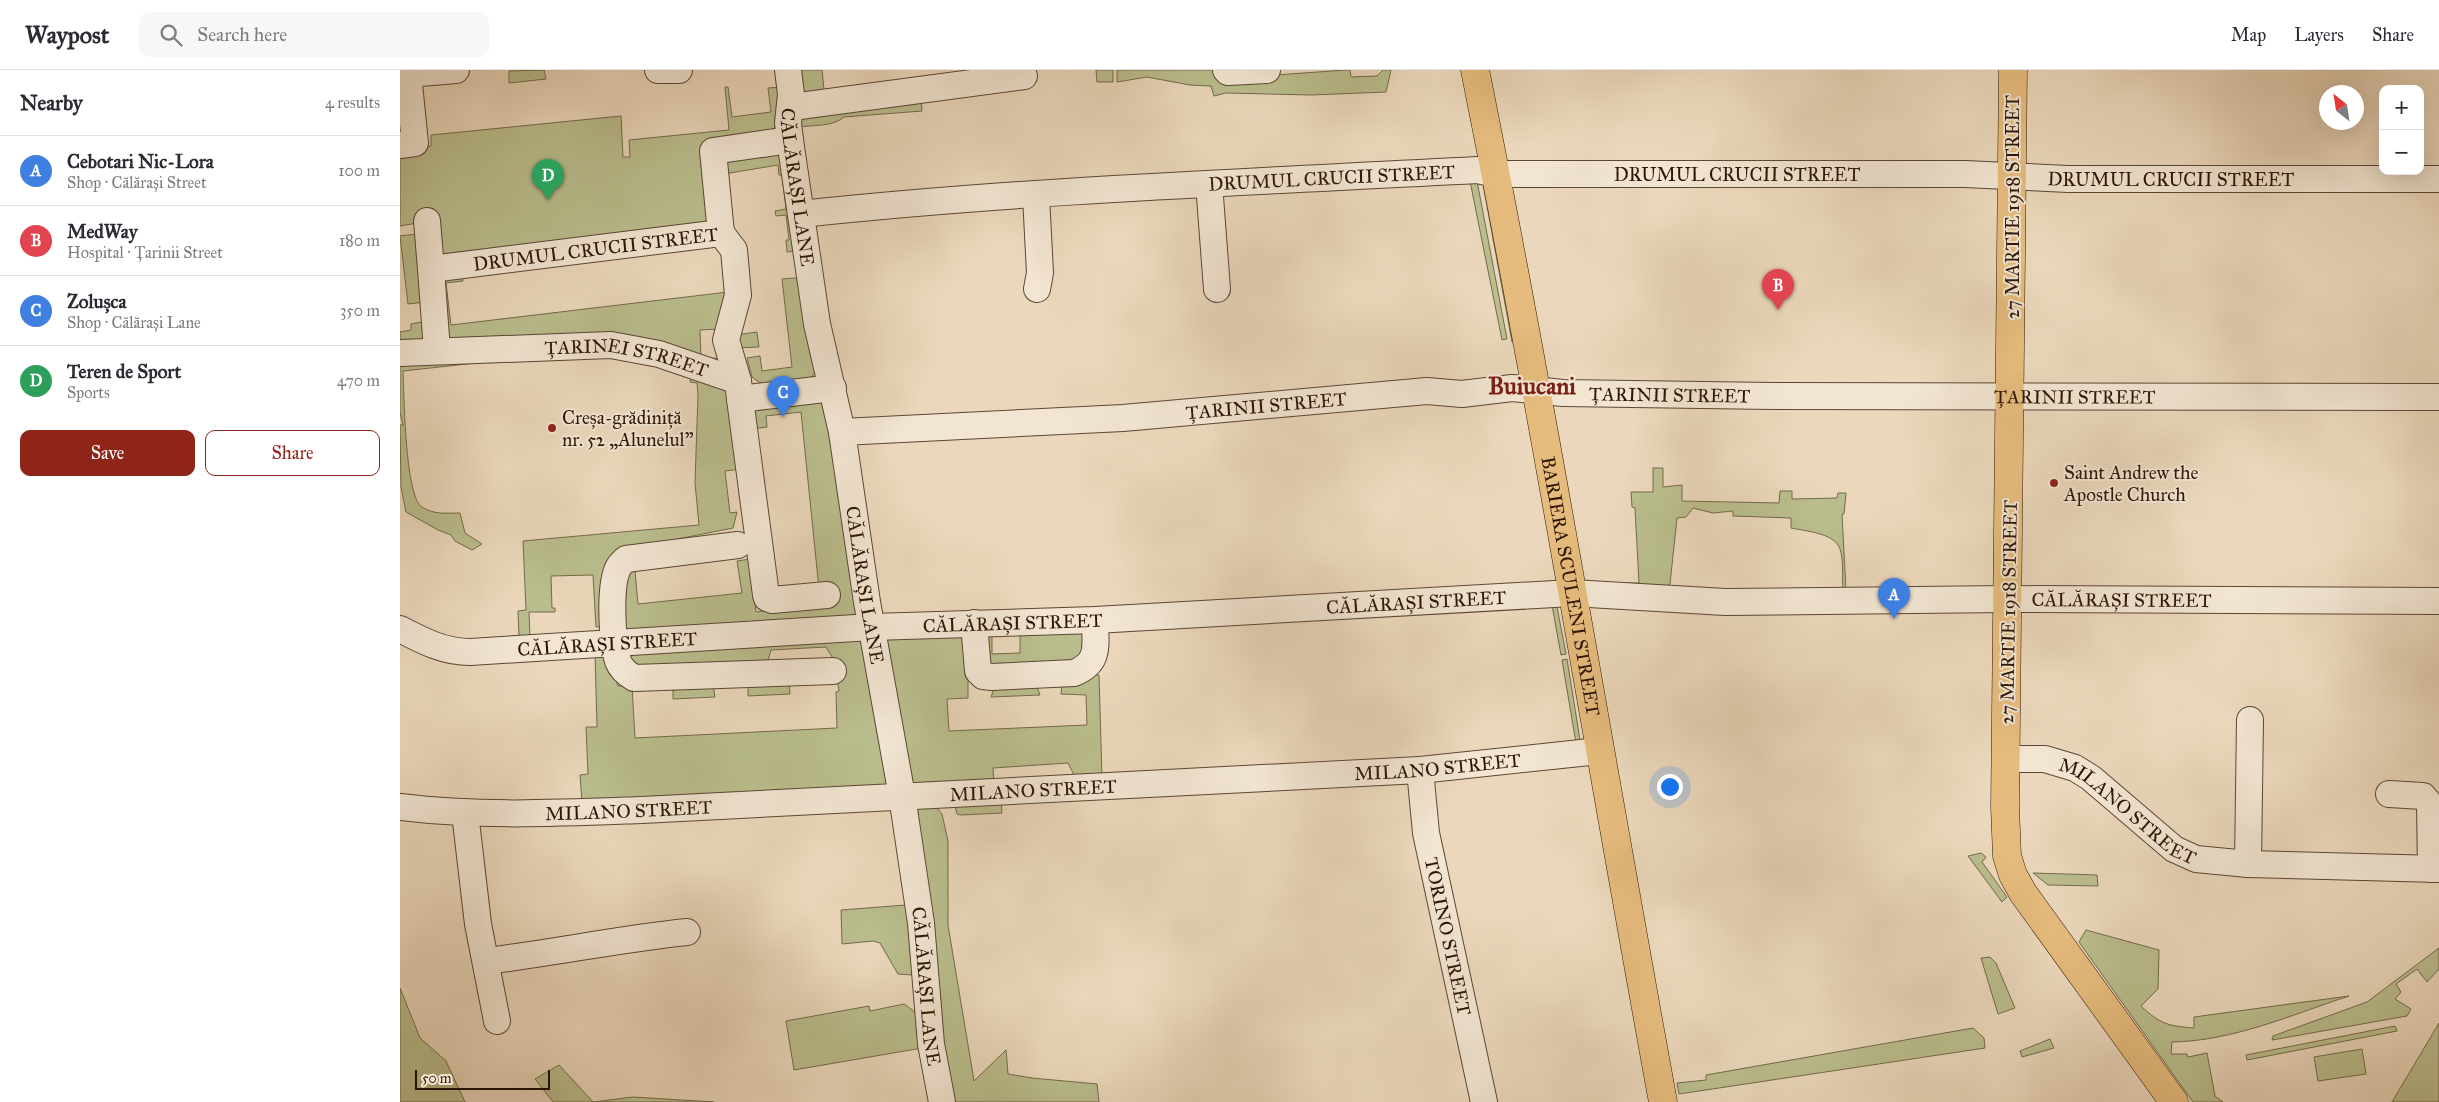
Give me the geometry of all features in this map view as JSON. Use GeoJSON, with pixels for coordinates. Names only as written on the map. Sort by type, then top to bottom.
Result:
{"type":"FeatureCollection","features":[{"type":"Feature","properties":{"kind":"main road","name":"BARIERA SCULENI STREET"},"geometry":{"type":"LineString","coordinates":[[1475,70],[1537,391],[1599,751],[1663,1102]]}},
{"type":"Feature","properties":{"kind":"main road","name":"27 MARTIE 1918 STREET"},"geometry":{"type":"LineString","coordinates":[[2013,70],[2011,396],[2005,807],[2007,856],[2013,875],[2037,913],[2174,1102]]}},
{"type":"Feature","properties":{"kind":"street"},"geometry":{"type":"LineString","coordinates":[[400,145],[415,143],[407,72],[456,70]]}},
{"type":"Feature","properties":{"kind":"street"},"geometry":{"type":"LineString","coordinates":[[658,70],[679,70]]}},
{"type":"Feature","properties":{"kind":"street","name":"CĂLĂRAȘI LANE"},"geometry":{"type":"LineString","coordinates":[[788,70],[792,107],[788,124],[817,324],[842,432],[872,627],[902,796],[921,923],[931,1044],[942,1102]]}},
{"type":"Feature","properties":{"kind":"street"},"geometry":{"type":"LineString","coordinates":[[1226,70],[1228,72],[1267,70]]}},
{"type":"Feature","properties":{"kind":"street"},"geometry":{"type":"LineString","coordinates":[[792,107],[1024,76]]}},
{"type":"Feature","properties":{"kind":"street","name":"DRUMUL CRUCII STREET"},"geometry":{"type":"LineString","coordinates":[[430,269],[721,233],[713,151],[790,140]]}},
{"type":"Feature","properties":{"kind":"street","name":"DRUMUL CRUCII STREET"},"geometry":{"type":"LineString","coordinates":[[801,214],[876,206],[1210,184],[1477,170],[1496,174],[2011,176],[2068,179],[2439,179]]}},
{"type":"Feature","properties":{"kind":"street"},"geometry":{"type":"LineString","coordinates":[[1210,184],[1217,289]]}},
{"type":"Feature","properties":{"kind":"street"},"geometry":{"type":"LineString","coordinates":[[1036,196],[1040,273],[1037,289]]}},
{"type":"Feature","properties":{"kind":"street"},"geometry":{"type":"LineString","coordinates":[[427,221],[437,350]]}},
{"type":"Feature","properties":{"kind":"street"},"geometry":{"type":"LineString","coordinates":[[721,233],[734,250],[738,295],[726,340],[739,390],[766,595],[767,598],[772,600],[826,595]]}},
{"type":"Feature","properties":{"kind":"street","name":"ȚARINEI STREET"},"geometry":{"type":"LineString","coordinates":[[400,352],[611,344],[659,354],[739,390],[833,388]]}},
{"type":"Feature","properties":{"kind":"street","name":"ȚARINII STREET"},"geometry":{"type":"LineString","coordinates":[[842,432],[1122,418],[1427,391],[1462,394],[1512,388],[1537,391],[1743,395],[2439,397]]}},
{"type":"Feature","properties":{"kind":"street"},"geometry":{"type":"LineString","coordinates":[[738,545],[626,559],[619,565],[616,574],[614,597],[615,642],[618,662],[624,672],[634,678],[833,672]]}},
{"type":"Feature","properties":{"kind":"street","name":"CĂLĂRAȘI STREET"},"geometry":{"type":"LineString","coordinates":[[400,630],[428,643],[456,652],[872,627],[1095,620],[1572,593],[1725,602],[2007,599],[2439,601]]}},
{"type":"Feature","properties":{"kind":"street"},"geometry":{"type":"LineString","coordinates":[[974,623],[978,671],[983,676],[992,677],[1074,673],[1086,668],[1093,660],[1096,652],[1095,620]]}},
{"type":"Feature","properties":{"kind":"street"},"geometry":{"type":"LineString","coordinates":[[2248,864],[2250,720]]}},
{"type":"Feature","properties":{"kind":"street","name":"MILANO STREET"},"geometry":{"type":"LineString","coordinates":[[400,807],[465,812],[552,813],[642,810],[1420,770],[1599,751]]}},
{"type":"Feature","properties":{"kind":"street","name":"MILANO STREET"},"geometry":{"type":"LineString","coordinates":[[2006,759],[2045,759],[2075,768],[2091,778],[2174,849],[2196,859],[2248,864],[2435,869],[2430,804],[2427,799],[2423,796],[2389,794]]}},
{"type":"Feature","properties":{"kind":"street","name":"TORINO STREET"},"geometry":{"type":"LineString","coordinates":[[1420,770],[1426,833],[1484,1102]]}},
{"type":"Feature","properties":{"kind":"street"},"geometry":{"type":"LineString","coordinates":[[465,812],[478,924],[497,1021]]}},
{"type":"Feature","properties":{"kind":"street"},"geometry":{"type":"LineString","coordinates":[[486,960],[537,955],[624,939],[686,932]]}},
{"type":"Feature","properties":{"kind":"green space"},"geometry":{"type":"Polygon","coordinates":[[[544,70],[546,79],[509,83],[509,71],[544,70]]]}},
{"type":"Feature","properties":{"kind":"green space"},"geometry":{"type":"Polygon","coordinates":[[[801,70],[822,70],[825,99],[804,97],[801,70]]]}},
{"type":"Feature","properties":{"kind":"green space"},"geometry":{"type":"Polygon","coordinates":[[[1096,70],[1113,70],[1113,82],[1097,82],[1096,70]]]}},
{"type":"Feature","properties":{"kind":"green space"},"geometry":{"type":"Polygon","coordinates":[[[1117,70],[1212,70],[1219,79],[1346,70],[1350,70],[1351,77],[1377,76],[1383,70],[1391,70],[1386,92],[1311,95],[1226,93],[1214,96],[1211,86],[1190,85],[1147,77],[1117,82],[1117,70]]]}},
{"type":"Feature","properties":{"kind":"green space"},"geometry":{"type":"Polygon","coordinates":[[[725,87],[728,87],[732,117],[771,112],[768,88],[782,87],[781,111],[780,118],[775,127],[757,138],[733,143],[700,146],[701,165],[712,222],[443,255],[417,223],[400,226],[400,150],[431,146],[431,135],[621,116],[623,157],[630,157],[629,140],[729,130],[725,87]]]}},
{"type":"Feature","properties":{"kind":"green space"},"geometry":{"type":"Polygon","coordinates":[[[921,99],[922,111],[844,117],[828,124],[798,127],[796,117],[921,99]]]}},
{"type":"Feature","properties":{"kind":"green space"},"geometry":{"type":"Polygon","coordinates":[[[782,153],[799,251],[787,252],[786,240],[789,240],[786,215],[776,216],[775,211],[786,209],[782,175],[779,175],[778,165],[724,174],[722,161],[782,153]]]}},
{"type":"Feature","properties":{"kind":"green space"},"geometry":{"type":"Polygon","coordinates":[[[1482,179],[1485,181],[1519,345],[1512,342],[1482,179]]]}},
{"type":"Feature","properties":{"kind":"green space"},"geometry":{"type":"Polygon","coordinates":[[[1470,181],[1477,181],[1507,339],[1502,340],[1470,181]]]}},
{"type":"Feature","properties":{"kind":"green space"},"geometry":{"type":"Polygon","coordinates":[[[416,234],[425,302],[408,304],[400,236],[416,234]]]}},
{"type":"Feature","properties":{"kind":"green space"},"geometry":{"type":"Polygon","coordinates":[[[462,275],[463,281],[446,283],[451,325],[728,292],[719,329],[700,330],[701,359],[718,358],[711,364],[452,341],[447,337],[443,278],[462,275]]]}},
{"type":"Feature","properties":{"kind":"green space"},"geometry":{"type":"Polygon","coordinates":[[[795,278],[801,280],[815,372],[810,380],[760,383],[752,377],[747,358],[760,356],[762,371],[792,367],[782,279],[795,278]]]}},
{"type":"Feature","properties":{"kind":"green space"},"geometry":{"type":"Polygon","coordinates":[[[426,321],[424,341],[400,344],[400,332],[411,330],[411,324],[426,321]]]}},
{"type":"Feature","properties":{"kind":"green space"},"geometry":{"type":"Polygon","coordinates":[[[757,332],[759,347],[736,348],[735,335],[757,332]]]}},
{"type":"Feature","properties":{"kind":"green space"},"geometry":{"type":"Polygon","coordinates":[[[605,349],[403,371],[406,444],[416,499],[427,510],[441,513],[460,513],[465,533],[482,544],[472,550],[455,541],[451,535],[406,512],[401,487],[400,425],[403,425],[400,413],[400,359],[605,349]]]}},
{"type":"Feature","properties":{"kind":"green space"},"geometry":{"type":"Polygon","coordinates":[[[692,376],[725,382],[741,469],[725,471],[730,513],[737,512],[733,528],[652,544],[623,554],[609,626],[596,627],[593,575],[551,576],[552,608],[555,608],[555,612],[529,612],[530,637],[519,637],[518,611],[526,610],[523,541],[699,525],[695,483],[698,395],[697,383],[690,382],[692,376]]]}},
{"type":"Feature","properties":{"kind":"green space"},"geometry":{"type":"Polygon","coordinates":[[[826,402],[856,615],[848,619],[624,631],[627,572],[635,571],[638,604],[742,593],[737,561],[750,559],[756,612],[827,603],[819,589],[801,412],[766,416],[767,427],[751,429],[752,411],[826,402]]]}},
{"type":"Feature","properties":{"kind":"green space"},"geometry":{"type":"Polygon","coordinates":[[[1653,468],[1663,468],[1663,487],[1682,485],[1682,501],[1779,503],[1780,491],[1792,491],[1792,499],[1837,498],[1838,493],[1846,493],[1844,514],[1842,514],[1846,590],[1843,589],[1840,549],[1832,539],[1791,528],[1791,518],[1733,516],[1733,511],[1713,513],[1693,508],[1686,517],[1677,518],[1670,584],[1666,587],[1597,583],[1639,583],[1635,508],[1632,507],[1631,492],[1653,492],[1653,468]]]}},
{"type":"Feature","properties":{"kind":"green space"},"geometry":{"type":"Polygon","coordinates":[[[1552,605],[1557,607],[1566,654],[1561,655],[1552,605]]]}},
{"type":"Feature","properties":{"kind":"green space"},"geometry":{"type":"Polygon","coordinates":[[[1090,629],[1085,660],[991,671],[986,636],[992,635],[992,654],[1020,653],[1020,635],[1090,629]]]}},
{"type":"Feature","properties":{"kind":"green space"},"geometry":{"type":"Polygon","coordinates":[[[962,634],[968,652],[968,698],[947,699],[949,731],[1087,725],[1086,695],[1061,694],[1062,684],[1071,677],[1099,675],[1102,778],[1076,779],[1068,763],[993,768],[994,785],[908,786],[883,640],[962,634]]]}},
{"type":"Feature","properties":{"kind":"green space"},"geometry":{"type":"Polygon","coordinates":[[[863,635],[888,786],[582,802],[580,775],[588,774],[586,727],[597,727],[595,653],[603,652],[609,660],[618,686],[632,685],[635,738],[837,728],[836,692],[839,691],[834,660],[826,647],[771,650],[767,664],[640,670],[625,650],[863,635]]]}},
{"type":"Feature","properties":{"kind":"green space"},"geometry":{"type":"Polygon","coordinates":[[[1567,659],[1580,740],[1576,743],[1562,660],[1567,659]]]}},
{"type":"Feature","properties":{"kind":"green space"},"geometry":{"type":"Polygon","coordinates":[[[789,680],[790,694],[748,696],[748,682],[789,680]]]}},
{"type":"Feature","properties":{"kind":"green space"},"geometry":{"type":"Polygon","coordinates":[[[1036,684],[1040,695],[991,697],[995,686],[1036,684]]]}},
{"type":"Feature","properties":{"kind":"green space"},"geometry":{"type":"Polygon","coordinates":[[[713,685],[715,697],[673,699],[673,690],[713,685]]]}},
{"type":"Feature","properties":{"kind":"green space"},"geometry":{"type":"Polygon","coordinates":[[[1001,801],[1002,813],[961,815],[957,814],[955,806],[1001,801]]]}},
{"type":"Feature","properties":{"kind":"green space"},"geometry":{"type":"Polygon","coordinates":[[[929,805],[938,809],[942,814],[948,841],[948,925],[974,1081],[1006,1050],[1008,1074],[1097,1084],[1099,1102],[950,1102],[917,807],[929,805]]]}},
{"type":"Feature","properties":{"kind":"green space"},"geometry":{"type":"Polygon","coordinates":[[[1981,853],[1986,857],[1982,862],[2007,897],[2002,902],[1968,856],[1981,853]]]}},
{"type":"Feature","properties":{"kind":"green space"},"geometry":{"type":"Polygon","coordinates":[[[2033,873],[2097,875],[2098,886],[2048,885],[2033,873]]]}},
{"type":"Feature","properties":{"kind":"green space"},"geometry":{"type":"Polygon","coordinates":[[[906,905],[917,965],[912,975],[898,974],[880,943],[873,941],[842,944],[841,910],[906,905]]]}},
{"type":"Feature","properties":{"kind":"green space"},"geometry":{"type":"Polygon","coordinates":[[[2086,930],[2159,950],[2158,989],[2141,1006],[2154,1017],[2171,1025],[2194,1028],[2194,1017],[2349,996],[2240,1032],[2195,1041],[2172,1042],[2171,1054],[2187,1054],[2188,1057],[2207,1053],[2215,1096],[2223,1102],[2193,1102],[2079,942],[2086,930]]]}},
{"type":"Feature","properties":{"kind":"green space"},"geometry":{"type":"Polygon","coordinates":[[[2439,948],[2439,969],[2427,982],[2417,969],[2396,984],[2401,992],[2395,999],[2411,1009],[2407,1016],[2272,1040],[2273,1036],[2367,1002],[2439,948]]]}},
{"type":"Feature","properties":{"kind":"green space"},"geometry":{"type":"Polygon","coordinates":[[[1990,957],[1996,963],[2015,1008],[1998,1014],[1981,958],[1990,957]]]}},
{"type":"Feature","properties":{"kind":"green space"},"geometry":{"type":"Polygon","coordinates":[[[400,988],[420,1038],[446,1061],[465,1102],[400,1102],[400,988]]]}},
{"type":"Feature","properties":{"kind":"green space"},"geometry":{"type":"Polygon","coordinates":[[[904,1004],[915,1012],[922,1048],[794,1070],[786,1021],[869,1006],[870,1011],[904,1004]]]}},
{"type":"Feature","properties":{"kind":"green space"},"geometry":{"type":"Polygon","coordinates":[[[2439,1023],[2439,1102],[2392,1102],[2439,1023]]]}},
{"type":"Feature","properties":{"kind":"green space"},"geometry":{"type":"Polygon","coordinates":[[[2395,1026],[2397,1031],[2247,1060],[2246,1055],[2395,1026]]]}},
{"type":"Feature","properties":{"kind":"green space"},"geometry":{"type":"Polygon","coordinates":[[[1973,1028],[1984,1038],[1985,1048],[1679,1094],[1677,1083],[1706,1080],[1706,1075],[1973,1028]]]}},
{"type":"Feature","properties":{"kind":"green space"},"geometry":{"type":"Polygon","coordinates":[[[2050,1039],[2054,1048],[2022,1057],[2020,1051],[2050,1039]]]}},
{"type":"Feature","properties":{"kind":"green space"},"geometry":{"type":"Polygon","coordinates":[[[2362,1049],[2366,1074],[2318,1081],[2314,1057],[2362,1049]]]}},
{"type":"Feature","properties":{"kind":"green space"},"geometry":{"type":"Polygon","coordinates":[[[559,1065],[593,1102],[553,1102],[535,1079],[559,1065]]]}},
{"type":"Feature","properties":{"kind":"green space"},"geometry":{"type":"Polygon","coordinates":[[[633,1097],[714,1102],[593,1102],[633,1097]]]}},
{"type":"Feature","properties":{"kind":"place","name":"Teren de Sport"},"geometry":{"type":"Point","coordinates":[548,200]}},
{"type":"Feature","properties":{"kind":"place","name":"MedWay"},"geometry":{"type":"Point","coordinates":[1778,310]}},
{"type":"Feature","properties":{"kind":"place","name":"Zolușca"},"geometry":{"type":"Point","coordinates":[783,417]}},
{"type":"Feature","properties":{"kind":"place","name":"Creșa-grădiniță nr. 52 „Alunelul”"},"geometry":{"type":"Point","coordinates":[552,428]}},
{"type":"Feature","properties":{"kind":"place","name":"Saint Andrew the Apostle Church"},"geometry":{"type":"Point","coordinates":[2054,483]}},
{"type":"Feature","properties":{"kind":"place","name":"Cebotari Nic-Lora"},"geometry":{"type":"Point","coordinates":[1894,619]}},
{"type":"Feature","properties":{"kind":"district","name":"Buiucani"},"geometry":{"type":"Point","coordinates":[1532,386]}}]}
